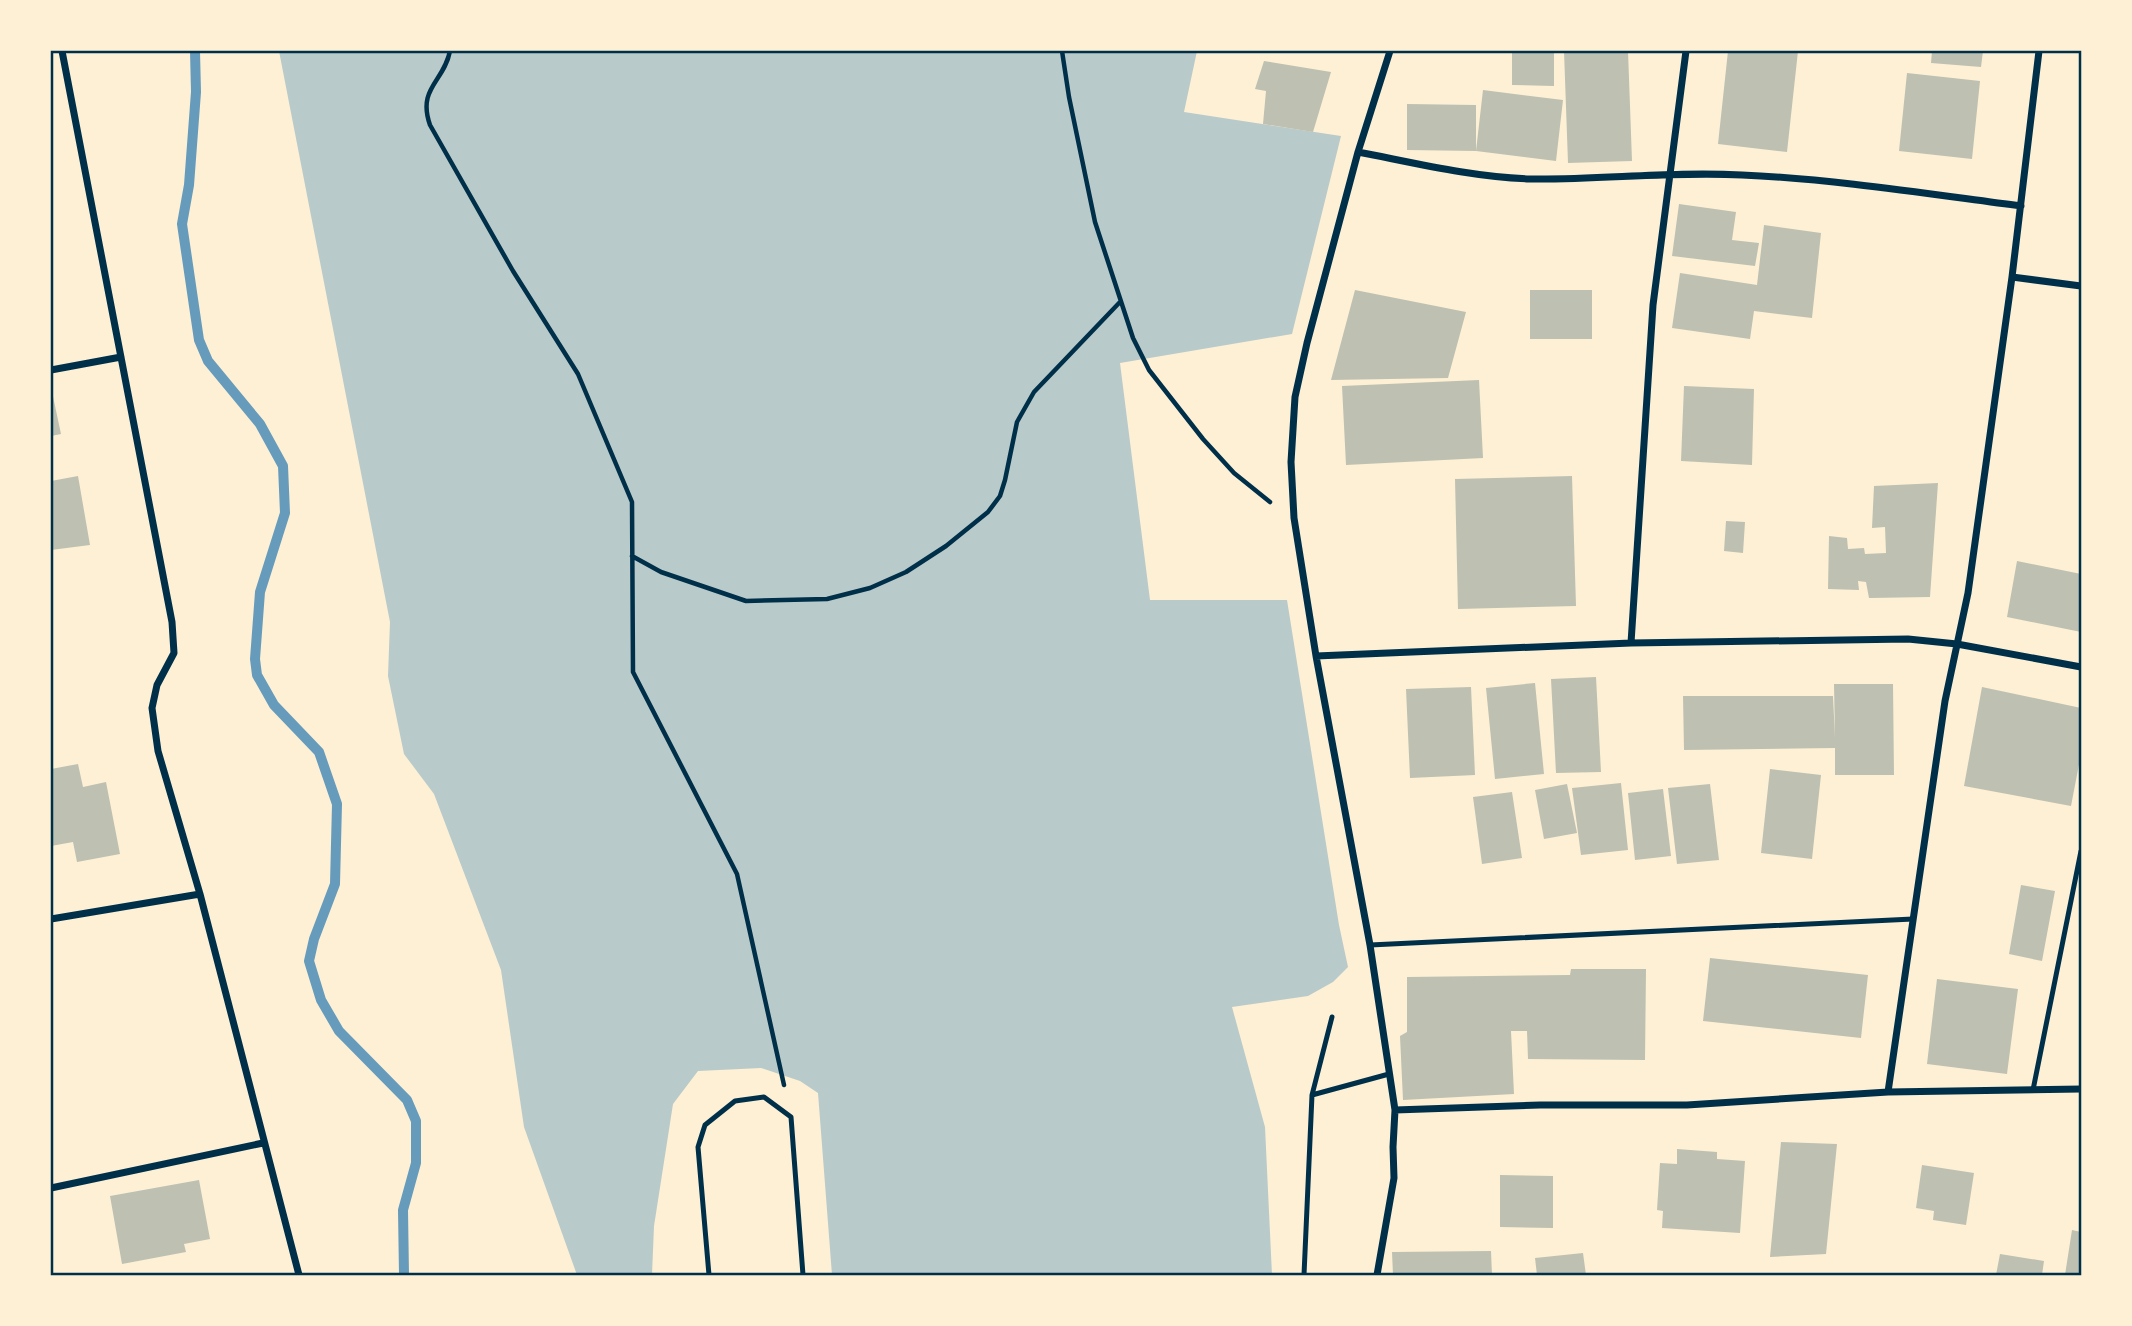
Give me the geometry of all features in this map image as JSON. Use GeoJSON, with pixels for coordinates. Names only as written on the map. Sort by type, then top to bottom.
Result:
{"type":"FeatureCollection","features":[{"type":"Feature","properties":{"kind":"street"},"geometry":{"type":"LineString","coordinates":[[62,51],[174,641],[173,656],[154,694],[153,722],[158,751],[200,894],[299,1275]]}},
{"type":"Feature","properties":{"kind":"street"},"geometry":{"type":"LineString","coordinates":[[1377,1275],[1394,1178],[1395,1110],[1370,945],[1294,519],[1290,462],[1295,397],[1327,263],[1390,51]]}},
{"type":"Feature","properties":{"kind":"street"},"geometry":{"type":"LineString","coordinates":[[1631,643],[1653,306],[1686,51]]}},
{"type":"Feature","properties":{"kind":"street"},"geometry":{"type":"LineString","coordinates":[[1888,1092],[1945,701],[1968,593],[2012,277],[2039,51]]}},
{"type":"Feature","properties":{"kind":"street"},"geometry":{"type":"LineString","coordinates":[[1358,152],[1506,177],[1575,179],[1706,173],[1789,178],[2021,206]]}},
{"type":"Feature","properties":{"kind":"street"},"geometry":{"type":"LineString","coordinates":[[2012,277],[2081,286]]}},
{"type":"Feature","properties":{"kind":"street"},"geometry":{"type":"LineString","coordinates":[[51,370],[121,357]]}},
{"type":"Feature","properties":{"kind":"street"},"geometry":{"type":"LineString","coordinates":[[1317,656],[1631,643],[1883,639],[1957,644],[2081,667]]}},
{"type":"Feature","properties":{"kind":"street"},"geometry":{"type":"LineString","coordinates":[[51,919],[200,894]]}},
{"type":"Feature","properties":{"kind":"street"},"geometry":{"type":"LineString","coordinates":[[1395,1110],[1540,1105],[1687,1105],[1888,1092],[2081,1089]]}},
{"type":"Feature","properties":{"kind":"street"},"geometry":{"type":"LineString","coordinates":[[51,1188],[263,1143]]}},
{"type":"Feature","properties":{"kind":"lane"},"geometry":{"type":"LineString","coordinates":[[2033,1090],[2081,851]]}},
{"type":"Feature","properties":{"kind":"lane"},"geometry":{"type":"LineString","coordinates":[[1370,945],[1913,919]]}},
{"type":"Feature","properties":{"kind":"lane"},"geometry":{"type":"LineString","coordinates":[[1304,1275],[1312,1095],[1332,1017]]}},
{"type":"Feature","properties":{"kind":"lane"},"geometry":{"type":"LineString","coordinates":[[1312,1095],[1389,1074]]}},
{"type":"Feature","properties":{"kind":"lane"},"geometry":{"type":"LineString","coordinates":[[709,1275],[698,1147],[705,1125],[735,1101],[764,1097],[791,1117],[803,1275]]}},
{"type":"Feature","properties":{"kind":"path"},"geometry":{"type":"LineString","coordinates":[[450,51],[444,67],[430,87],[426,100],[429,125],[499,248],[578,374],[632,502],[633,672],[737,874],[791,1117]]}},
{"type":"Feature","properties":{"kind":"path"},"geometry":{"type":"LineString","coordinates":[[1062,51],[1095,222],[1133,338],[1149,370],[1203,439],[1234,473],[1259,495],[1294,519]]}},
{"type":"Feature","properties":{"kind":"path"},"geometry":{"type":"LineString","coordinates":[[632,556],[661,572],[746,601],[827,599],[870,588],[906,572],[946,546],[988,513],[1000,496],[1006,480],[1013,434],[1028,402],[1049,374],[1120,302]]}},
{"type":"Feature","properties":{"kind":"shaded area"},"geometry":{"type":"Polygon","coordinates":[[[279,51],[1197,51],[1184,112],[1341,136],[1292,334],[1120,363],[1150,600],[1287,600],[1348,967],[1333,982],[1308,996],[1232,1007],[1265,1127],[1272,1275],[832,1275],[818,1093],[800,1081],[761,1068],[698,1071],[673,1104],[654,1226],[652,1275],[577,1275],[524,1127],[501,970],[434,794],[404,754],[388,676],[390,622],[279,51]]]}},
{"type":"Feature","properties":{"kind":"building"},"geometry":{"type":"Polygon","coordinates":[[[1512,51],[1554,51],[1554,86],[1512,85],[1512,51]]]}},
{"type":"Feature","properties":{"kind":"building"},"geometry":{"type":"Polygon","coordinates":[[[1564,51],[1628,51],[1632,161],[1568,163],[1564,51]]]}},
{"type":"Feature","properties":{"kind":"building"},"geometry":{"type":"Polygon","coordinates":[[[1728,51],[1798,51],[1787,152],[1718,144],[1728,51]]]}},
{"type":"Feature","properties":{"kind":"building"},"geometry":{"type":"Polygon","coordinates":[[[1932,51],[1983,51],[1981,67],[1931,63],[1932,51]]]}},
{"type":"Feature","properties":{"kind":"building"},"geometry":{"type":"Polygon","coordinates":[[[1264,61],[1331,72],[1313,132],[1263,124],[1266,91],[1255,89],[1264,61]]]}},
{"type":"Feature","properties":{"kind":"building"},"geometry":{"type":"Polygon","coordinates":[[[1907,73],[1980,81],[1972,159],[1899,151],[1907,73]]]}},
{"type":"Feature","properties":{"kind":"building"},"geometry":{"type":"Polygon","coordinates":[[[1483,90],[1563,100],[1556,161],[1476,151],[1483,90]]]}},
{"type":"Feature","properties":{"kind":"building"},"geometry":{"type":"Polygon","coordinates":[[[1407,104],[1476,105],[1476,151],[1407,150],[1407,104]]]}},
{"type":"Feature","properties":{"kind":"building"},"geometry":{"type":"Polygon","coordinates":[[[1679,204],[1736,212],[1732,240],[1759,243],[1755,266],[1672,256],[1679,204]]]}},
{"type":"Feature","properties":{"kind":"building"},"geometry":{"type":"Polygon","coordinates":[[[1764,225],[1821,233],[1812,318],[1754,311],[1750,339],[1672,328],[1680,273],[1757,285],[1764,225]]]}},
{"type":"Feature","properties":{"kind":"building"},"geometry":{"type":"Polygon","coordinates":[[[1355,290],[1466,312],[1448,378],[1331,380],[1355,290]]]}},
{"type":"Feature","properties":{"kind":"building"},"geometry":{"type":"Polygon","coordinates":[[[1530,290],[1592,290],[1592,339],[1530,339],[1530,290]]]}},
{"type":"Feature","properties":{"kind":"building"},"geometry":{"type":"Polygon","coordinates":[[[1479,380],[1483,458],[1346,465],[1342,386],[1479,380]]]}},
{"type":"Feature","properties":{"kind":"building"},"geometry":{"type":"Polygon","coordinates":[[[1684,386],[1754,389],[1752,465],[1681,461],[1684,386]]]}},
{"type":"Feature","properties":{"kind":"building"},"geometry":{"type":"Polygon","coordinates":[[[51,387],[61,434],[51,436],[51,387]]]}},
{"type":"Feature","properties":{"kind":"building"},"geometry":{"type":"Polygon","coordinates":[[[78,476],[90,545],[51,550],[51,481],[78,476]]]}},
{"type":"Feature","properties":{"kind":"building"},"geometry":{"type":"Polygon","coordinates":[[[1572,476],[1576,606],[1458,609],[1455,479],[1572,476]]]}},
{"type":"Feature","properties":{"kind":"building"},"geometry":{"type":"Polygon","coordinates":[[[1938,483],[1930,597],[1869,598],[1866,582],[1858,581],[1859,590],[1828,589],[1829,536],[1847,538],[1848,549],[1864,548],[1865,554],[1886,553],[1885,527],[1872,528],[1874,486],[1938,483]]]}},
{"type":"Feature","properties":{"kind":"building"},"geometry":{"type":"Polygon","coordinates":[[[1726,521],[1745,522],[1743,553],[1724,551],[1726,521]]]}},
{"type":"Feature","properties":{"kind":"building"},"geometry":{"type":"Polygon","coordinates":[[[2017,561],[2081,574],[2081,632],[2007,617],[2017,561]]]}},
{"type":"Feature","properties":{"kind":"building"},"geometry":{"type":"Polygon","coordinates":[[[1596,677],[1601,772],[1556,773],[1551,679],[1596,677]]]}},
{"type":"Feature","properties":{"kind":"building"},"geometry":{"type":"Polygon","coordinates":[[[1535,683],[1544,774],[1495,779],[1486,688],[1535,683]]]}},
{"type":"Feature","properties":{"kind":"building"},"geometry":{"type":"Polygon","coordinates":[[[1834,684],[1893,684],[1894,775],[1835,775],[1835,748],[1684,750],[1683,696],[1833,696],[1835,738],[1834,684]]]}},
{"type":"Feature","properties":{"kind":"building"},"geometry":{"type":"Polygon","coordinates":[[[1471,687],[1475,775],[1410,778],[1406,689],[1471,687]]]}},
{"type":"Feature","properties":{"kind":"building"},"geometry":{"type":"Polygon","coordinates":[[[1982,687],[2081,708],[2081,754],[2071,806],[1964,786],[1982,687]]]}},
{"type":"Feature","properties":{"kind":"building"},"geometry":{"type":"Polygon","coordinates":[[[78,764],[83,787],[106,782],[120,854],[77,862],[73,842],[51,846],[51,769],[78,764]]]}},
{"type":"Feature","properties":{"kind":"building"},"geometry":{"type":"Polygon","coordinates":[[[1770,769],[1821,775],[1812,859],[1761,853],[1770,769]]]}},
{"type":"Feature","properties":{"kind":"building"},"geometry":{"type":"Polygon","coordinates":[[[1621,783],[1628,850],[1581,855],[1572,788],[1621,783]]]}},
{"type":"Feature","properties":{"kind":"building"},"geometry":{"type":"Polygon","coordinates":[[[1567,784],[1577,833],[1544,839],[1535,790],[1567,784]]]}},
{"type":"Feature","properties":{"kind":"building"},"geometry":{"type":"Polygon","coordinates":[[[1710,784],[1719,860],[1677,864],[1668,788],[1710,784]]]}},
{"type":"Feature","properties":{"kind":"building"},"geometry":{"type":"Polygon","coordinates":[[[1663,789],[1671,856],[1635,860],[1628,793],[1663,789]]]}},
{"type":"Feature","properties":{"kind":"building"},"geometry":{"type":"Polygon","coordinates":[[[1512,792],[1522,858],[1482,864],[1473,797],[1512,792]]]}},
{"type":"Feature","properties":{"kind":"building"},"geometry":{"type":"Polygon","coordinates":[[[2021,885],[2055,891],[2042,961],[2009,954],[2021,885]]]}},
{"type":"Feature","properties":{"kind":"building"},"geometry":{"type":"Polygon","coordinates":[[[1710,958],[1868,975],[1861,1038],[1703,1021],[1710,958]]]}},
{"type":"Feature","properties":{"kind":"building"},"geometry":{"type":"Polygon","coordinates":[[[1571,969],[1646,969],[1645,1060],[1528,1059],[1527,1031],[1511,1031],[1514,1094],[1403,1100],[1400,1036],[1407,1032],[1407,977],[1570,975],[1571,969]]]}},
{"type":"Feature","properties":{"kind":"building"},"geometry":{"type":"Polygon","coordinates":[[[1937,979],[2018,989],[2007,1074],[1927,1064],[1937,979]]]}},
{"type":"Feature","properties":{"kind":"building"},"geometry":{"type":"Polygon","coordinates":[[[1781,1142],[1837,1144],[1826,1254],[1770,1257],[1781,1142]]]}},
{"type":"Feature","properties":{"kind":"building"},"geometry":{"type":"Polygon","coordinates":[[[1677,1149],[1717,1152],[1717,1159],[1745,1161],[1740,1233],[1662,1228],[1663,1211],[1657,1210],[1660,1163],[1677,1164],[1677,1149]]]}},
{"type":"Feature","properties":{"kind":"building"},"geometry":{"type":"Polygon","coordinates":[[[1922,1165],[1974,1173],[1966,1225],[1933,1220],[1934,1211],[1916,1208],[1922,1165]]]}},
{"type":"Feature","properties":{"kind":"building"},"geometry":{"type":"Polygon","coordinates":[[[1500,1175],[1553,1176],[1553,1228],[1500,1227],[1500,1175]]]}},
{"type":"Feature","properties":{"kind":"building"},"geometry":{"type":"Polygon","coordinates":[[[199,1180],[210,1239],[184,1244],[186,1252],[122,1264],[110,1196],[199,1180]]]}},
{"type":"Feature","properties":{"kind":"building"},"geometry":{"type":"Polygon","coordinates":[[[2072,1230],[2081,1232],[2081,1275],[2065,1275],[2072,1230]]]}},
{"type":"Feature","properties":{"kind":"building"},"geometry":{"type":"Polygon","coordinates":[[[1491,1251],[1492,1275],[1393,1275],[1392,1252],[1491,1251]]]}},
{"type":"Feature","properties":{"kind":"building"},"geometry":{"type":"Polygon","coordinates":[[[1583,1253],[1586,1275],[1537,1275],[1535,1258],[1583,1253]]]}},
{"type":"Feature","properties":{"kind":"building"},"geometry":{"type":"Polygon","coordinates":[[[2000,1254],[2044,1261],[2042,1275],[1996,1275],[2000,1254]]]}},
{"type":"Feature","properties":{"kind":"waterway"},"geometry":{"type":"LineString","coordinates":[[195,51],[196,92],[189,185],[182,224],[199,340],[208,361],[260,424],[283,466],[285,513],[260,592],[255,659],[257,675],[274,705],[319,752],[337,804],[335,884],[314,939],[309,961],[321,1000],[339,1031],[407,1100],[416,1121],[416,1163],[403,1210],[404,1275]]}}]}
